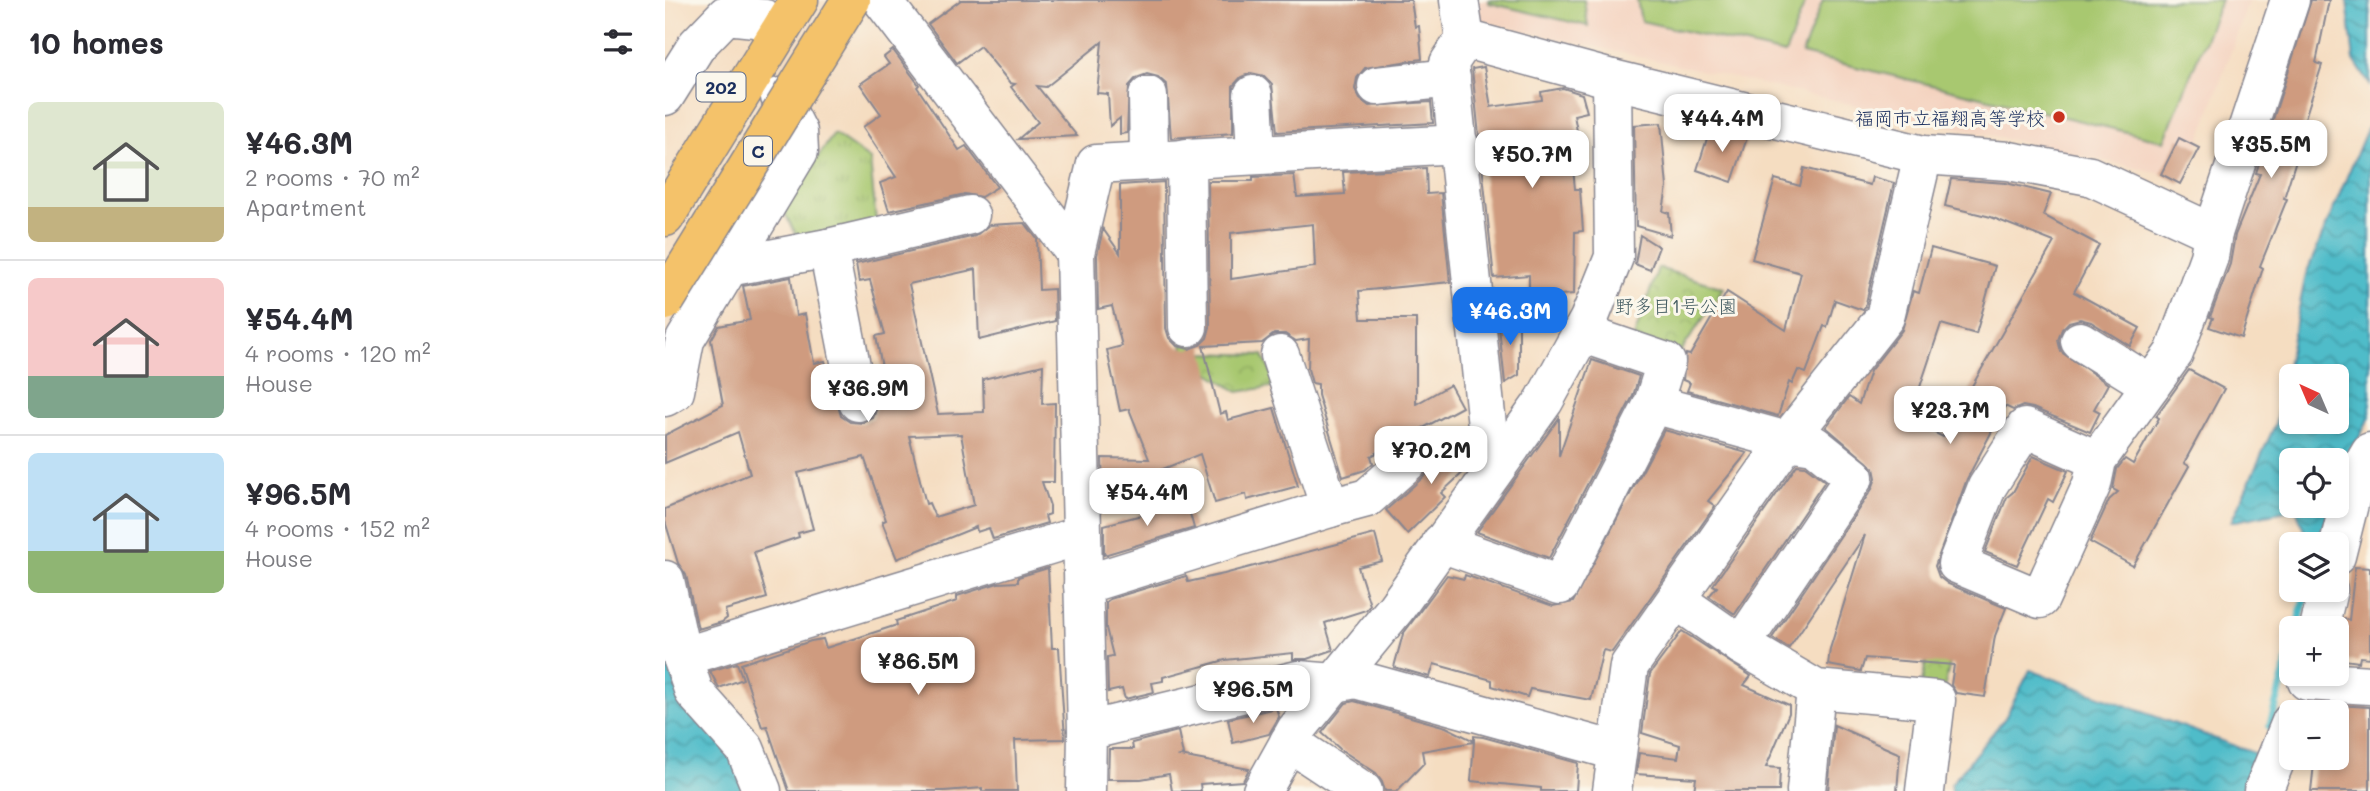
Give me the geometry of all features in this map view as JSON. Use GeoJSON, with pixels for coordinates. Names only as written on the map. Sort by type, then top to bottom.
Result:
{"type":"FeatureCollection","features":[{"type":"Feature","properties":{"kind":"highway","name":"C"},"geometry":{"type":"LineString","coordinates":[[665,217],[799,0]]}},
{"type":"Feature","properties":{"kind":"highway","name":"202"},"geometry":{"type":"LineString","coordinates":[[665,281],[844,0]]}},
{"type":"Feature","properties":{"kind":"highway","name":"C"},"geometry":{"type":"LineString","coordinates":[[665,301],[851,0]]}},
{"type":"Feature","properties":{"kind":"highway","name":"202"},"geometry":{"type":"LineString","coordinates":[[665,173],[771,10]]}},
{"type":"Feature","properties":{"kind":"street"},"geometry":{"type":"LineString","coordinates":[[882,0],[1075,253]]}},
{"type":"Feature","properties":{"kind":"street"},"geometry":{"type":"LineString","coordinates":[[1459,0],[1465,39],[1449,63],[1492,473]]}},
{"type":"Feature","properties":{"kind":"street"},"geometry":{"type":"LineString","coordinates":[[2097,460],[2174,353],[2209,257],[2213,233],[2290,0]]}},
{"type":"Feature","properties":{"kind":"street"},"geometry":{"type":"LineString","coordinates":[[665,96],[697,45],[726,15],[771,10]]}},
{"type":"Feature","properties":{"kind":"street"},"geometry":{"type":"LineString","coordinates":[[1465,39],[1612,79],[1923,155],[2009,161],[2090,176],[2213,233]]}},
{"type":"Feature","properties":{"kind":"street"},"geometry":{"type":"LineString","coordinates":[[1377,86],[1451,78]]}},
{"type":"Feature","properties":{"kind":"street"},"geometry":{"type":"LineString","coordinates":[[1262,791],[1289,742],[1396,608],[1544,401],[1581,333],[1614,257],[1612,79]]}},
{"type":"Feature","properties":{"kind":"street"},"geometry":{"type":"LineString","coordinates":[[1253,95],[1256,155]]}},
{"type":"Feature","properties":{"kind":"street"},"geometry":{"type":"LineString","coordinates":[[1148,96],[1168,159],[1188,327]]}},
{"type":"Feature","properties":{"kind":"street"},"geometry":{"type":"LineString","coordinates":[[665,397],[675,391],[685,340],[800,150],[798,132],[780,97]]}},
{"type":"Feature","properties":{"kind":"street"},"geometry":{"type":"LineString","coordinates":[[1086,791],[1087,731],[1075,253],[1095,164],[1459,144]]}},
{"type":"Feature","properties":{"kind":"street"},"geometry":{"type":"LineString","coordinates":[[1612,791],[1629,666],[1678,601],[1787,441],[1885,317],[1923,155]]}},
{"type":"Feature","properties":{"kind":"street"},"geometry":{"type":"LineString","coordinates":[[728,267],[828,248],[970,215]]}},
{"type":"Feature","properties":{"kind":"street"},"geometry":{"type":"LineString","coordinates":[[828,248],[858,401]]}},
{"type":"Feature","properties":{"kind":"street"},"geometry":{"type":"LineString","coordinates":[[1441,543],[1560,585],[1653,404],[1665,362],[1581,333]]}},
{"type":"Feature","properties":{"kind":"street"},"geometry":{"type":"LineString","coordinates":[[2080,341],[2151,385]]}},
{"type":"Feature","properties":{"kind":"street"},"geometry":{"type":"LineString","coordinates":[[1280,355],[1329,508]]}},
{"type":"Feature","properties":{"kind":"street"},"geometry":{"type":"LineString","coordinates":[[1653,404],[1787,441],[1814,445],[1854,477],[1741,645]]}},
{"type":"Feature","properties":{"kind":"street"},"geometry":{"type":"LineString","coordinates":[[1083,585],[1367,498],[1420,451]]}},
{"type":"Feature","properties":{"kind":"street"},"geometry":{"type":"LineString","coordinates":[[2348,532],[2359,511],[2356,476],[2370,452]]}},
{"type":"Feature","properties":{"kind":"street"},"geometry":{"type":"LineString","coordinates":[[682,657],[1082,535]]}},
{"type":"Feature","properties":{"kind":"street"},"geometry":{"type":"LineString","coordinates":[[665,580],[682,657],[694,692],[745,749],[762,791]]}},
{"type":"Feature","properties":{"kind":"street"},"geometry":{"type":"LineString","coordinates":[[1678,601],[1741,645],[1816,689],[1936,700],[1925,791]]}},
{"type":"Feature","properties":{"kind":"street"},"geometry":{"type":"LineString","coordinates":[[1087,731],[1298,680],[1335,683],[1355,679],[1616,751]]}},
{"type":"Feature","properties":{"kind":"street"},"geometry":{"type":"LineString","coordinates":[[2304,689],[2370,685]]}},
{"type":"Feature","properties":{"kind":"street"},"geometry":{"type":"LineString","coordinates":[[1805,791],[1816,689]]}},
{"type":"Feature","properties":{"kind":"street"},"geometry":{"type":"LineString","coordinates":[[1289,742],[1363,791]]}},
{"type":"Feature","properties":{"kind":"street"},"geometry":{"type":"LineString","coordinates":[[2263,791],[2279,752]]}},
{"type":"Feature","properties":{"kind":"shaded area","name":"福岡市立福翔高等学校"},"geometry":{"type":"Polygon","coordinates":[[[1469,0],[2249,0],[2186,179],[1471,19],[1469,0]]]}},
{"type":"Feature","properties":{"kind":"green space"},"geometry":{"type":"Polygon","coordinates":[[[1489,0],[1584,0],[1588,26],[1489,3],[1489,0]]]}},
{"type":"Feature","properties":{"kind":"green space"},"geometry":{"type":"Polygon","coordinates":[[[1637,0],[1806,0],[1785,54],[1641,21],[1637,0]]]}},
{"type":"Feature","properties":{"kind":"green space"},"geometry":{"type":"Polygon","coordinates":[[[1823,0],[2221,0],[2164,141],[1802,54],[1823,0]]]}},
{"type":"Feature","properties":{"kind":"green space"},"geometry":{"type":"Polygon","coordinates":[[[834,134],[870,159],[877,232],[800,242],[782,208],[834,134]]]}},
{"type":"Feature","properties":{"kind":"green space","name":"野多目1号公園"},"geometry":{"type":"Polygon","coordinates":[[[1658,268],[1724,288],[1679,354],[1633,340],[1658,268]]]}},
{"type":"Feature","properties":{"kind":"green space"},"geometry":{"type":"Polygon","coordinates":[[[1180,327],[1194,327],[1194,350],[1199,353],[1263,355],[1277,386],[1238,392],[1184,356],[1180,327]]]}},
{"type":"Feature","properties":{"kind":"green space"},"geometry":{"type":"Polygon","coordinates":[[[1931,634],[1955,640],[1944,690],[1921,688],[1931,634]]]}},
{"type":"Feature","properties":{"kind":"water"},"geometry":{"type":"Polygon","coordinates":[[[2347,0],[2370,0],[2370,85],[2354,60],[2347,0]]]}},
{"type":"Feature","properties":{"kind":"water"},"geometry":{"type":"Polygon","coordinates":[[[2370,122],[2370,417],[2349,457],[2349,448],[2279,448],[2279,512],[2231,522],[2275,425],[2279,406],[2279,434],[2349,434],[2349,364],[2288,364],[2306,274],[2370,122]]]}},
{"type":"Feature","properties":{"kind":"water"},"geometry":{"type":"Polygon","coordinates":[[[2299,518],[2327,518],[2323,532],[2305,532],[2299,518]]]}},
{"type":"Feature","properties":{"kind":"water"},"geometry":{"type":"Polygon","coordinates":[[[665,621],[756,791],[665,791],[665,621]]]}},
{"type":"Feature","properties":{"kind":"water"},"geometry":{"type":"Polygon","coordinates":[[[2030,670],[2262,756],[2249,791],[1951,791],[1951,784],[2005,718],[2030,670]]]}},
{"type":"Feature","properties":{"kind":"building"},"geometry":{"type":"Polygon","coordinates":[[[961,0],[1411,0],[1415,27],[1419,26],[1422,59],[1365,68],[1357,78],[1355,89],[1360,99],[1369,106],[1431,102],[1433,123],[1277,132],[1272,84],[1264,76],[1251,73],[1241,77],[1233,86],[1233,133],[1171,138],[1167,85],[1158,77],[1147,74],[1136,78],[1129,86],[1127,133],[1120,134],[1120,118],[1110,126],[1108,94],[1097,93],[1102,42],[1046,87],[1037,86],[1077,136],[1018,139],[1038,122],[1011,87],[1015,84],[1010,83],[980,46],[957,63],[928,24],[961,0]]]}},
{"type":"Feature","properties":{"kind":"building"},"geometry":{"type":"Polygon","coordinates":[[[2311,0],[2329,0],[2316,63],[2322,65],[2298,140],[2302,141],[2284,198],[2287,199],[2260,266],[2263,268],[2241,338],[2209,327],[2213,318],[2210,317],[2230,264],[2235,235],[2260,174],[2256,173],[2311,0]]]}},
{"type":"Feature","properties":{"kind":"building"},"geometry":{"type":"Polygon","coordinates":[[[893,50],[919,85],[917,87],[959,150],[966,146],[997,187],[981,197],[965,194],[889,211],[880,183],[896,177],[863,127],[881,114],[860,84],[889,64],[884,57],[893,50]]]}},
{"type":"Feature","properties":{"kind":"building"},"geometry":{"type":"Polygon","coordinates":[[[1484,67],[1491,107],[1542,100],[1541,92],[1563,88],[1582,94],[1587,112],[1574,115],[1578,136],[1570,138],[1575,189],[1580,189],[1583,231],[1575,232],[1574,294],[1559,295],[1559,314],[1529,315],[1529,275],[1494,278],[1472,69],[1484,67]]]}},
{"type":"Feature","properties":{"kind":"building"},"geometry":{"type":"Polygon","coordinates":[[[1661,123],[1667,187],[1663,211],[1669,213],[1671,236],[1636,226],[1634,125],[1661,123]]]}},
{"type":"Feature","properties":{"kind":"building"},"geometry":{"type":"Polygon","coordinates":[[[1711,126],[1747,138],[1732,182],[1697,170],[1711,126]]]}},
{"type":"Feature","properties":{"kind":"building"},"geometry":{"type":"Polygon","coordinates":[[[2179,138],[2199,148],[2180,184],[2161,174],[2179,138]]]}},
{"type":"Feature","properties":{"kind":"building"},"geometry":{"type":"Polygon","coordinates":[[[1426,168],[1427,194],[1441,193],[1450,282],[1359,291],[1361,319],[1416,319],[1416,404],[1450,385],[1462,407],[1371,456],[1373,463],[1365,470],[1343,477],[1318,395],[1318,384],[1312,383],[1308,369],[1309,339],[1296,341],[1285,334],[1274,334],[1262,343],[1203,346],[1220,414],[1226,412],[1228,420],[1274,408],[1298,486],[1247,500],[1246,494],[1215,503],[1200,454],[1103,493],[1102,458],[1149,459],[1129,409],[1120,411],[1107,350],[1122,346],[1112,306],[1098,309],[1097,255],[1103,229],[1120,253],[1120,185],[1164,182],[1166,328],[1169,338],[1177,346],[1189,349],[1200,345],[1207,338],[1210,327],[1208,181],[1253,181],[1253,177],[1294,175],[1297,197],[1345,194],[1343,172],[1426,168]],[[1313,224],[1231,233],[1231,279],[1315,267],[1313,224]]]}},
{"type":"Feature","properties":{"kind":"building"},"geometry":{"type":"Polygon","coordinates":[[[1804,168],[1870,185],[1872,177],[1894,183],[1865,307],[1863,310],[1835,300],[1827,327],[1824,326],[1806,373],[1798,370],[1792,384],[1789,382],[1778,416],[1687,391],[1690,383],[1683,380],[1686,354],[1690,355],[1727,292],[1786,330],[1801,273],[1752,259],[1775,179],[1800,186],[1804,168]]]}},
{"type":"Feature","properties":{"kind":"building"},"geometry":{"type":"Polygon","coordinates":[[[1951,179],[2006,183],[2051,194],[2043,215],[2099,245],[2074,292],[2140,328],[2130,346],[2091,322],[2080,319],[2069,322],[2062,329],[2058,340],[2061,352],[2108,384],[2094,409],[2100,412],[2090,432],[2033,408],[2023,406],[2013,410],[2005,406],[1967,479],[1935,566],[1939,577],[1948,584],[2006,608],[1995,636],[1985,697],[1956,693],[1951,685],[1954,665],[1865,658],[1861,671],[1828,665],[1830,649],[1865,535],[1789,648],[1772,638],[1872,489],[1876,478],[1874,468],[1826,427],[1849,397],[1859,404],[1870,371],[1902,330],[1913,291],[1919,293],[1931,248],[1995,266],[1976,334],[1941,324],[1909,420],[1943,437],[2054,242],[1991,217],[1945,206],[1951,179]]]}},
{"type":"Feature","properties":{"kind":"building"},"geometry":{"type":"Polygon","coordinates":[[[1025,223],[1037,239],[1039,290],[1054,289],[1055,321],[979,340],[976,269],[909,284],[938,414],[984,412],[983,379],[1043,365],[1042,404],[1055,403],[1054,482],[1042,482],[1050,506],[1050,514],[1045,516],[1047,523],[993,539],[989,528],[977,532],[976,527],[897,559],[882,522],[886,520],[864,457],[798,473],[813,529],[798,533],[799,537],[754,552],[767,598],[725,610],[727,618],[722,622],[698,629],[686,575],[678,563],[665,521],[665,509],[750,474],[738,432],[665,463],[665,435],[723,405],[711,340],[719,326],[750,320],[743,286],[791,277],[796,316],[805,314],[814,363],[825,361],[841,416],[850,422],[863,423],[873,418],[879,401],[888,399],[876,336],[885,334],[870,280],[859,282],[856,264],[975,236],[989,225],[1025,223]],[[961,434],[909,436],[926,504],[929,503],[935,517],[974,505],[961,434]]]}},
{"type":"Feature","properties":{"kind":"building"},"geometry":{"type":"Polygon","coordinates":[[[1640,235],[1659,247],[1650,270],[1635,264],[1640,235]]]}},
{"type":"Feature","properties":{"kind":"building"},"geometry":{"type":"Polygon","coordinates":[[[1498,318],[1519,318],[1519,375],[1505,383],[1498,318]]]}},
{"type":"Feature","properties":{"kind":"building"},"geometry":{"type":"Polygon","coordinates":[[[1592,360],[1639,376],[1633,396],[1549,558],[1477,532],[1559,418],[1559,456],[1592,360]]]}},
{"type":"Feature","properties":{"kind":"building"},"geometry":{"type":"Polygon","coordinates":[[[2189,370],[2224,389],[2184,463],[2189,466],[2133,566],[2090,542],[2109,500],[2118,492],[2113,489],[2117,469],[2125,459],[2133,464],[2159,418],[2156,416],[2189,370]]]}},
{"type":"Feature","properties":{"kind":"building"},"geometry":{"type":"Polygon","coordinates":[[[1664,430],[1747,453],[1708,501],[1715,506],[1612,652],[1603,650],[1591,700],[1530,689],[1527,697],[1492,686],[1492,680],[1434,664],[1430,677],[1394,667],[1403,634],[1447,575],[1464,579],[1465,575],[1553,606],[1573,602],[1664,430]]]}},
{"type":"Feature","properties":{"kind":"building"},"geometry":{"type":"Polygon","coordinates":[[[1460,434],[1467,442],[1469,467],[1441,493],[1445,497],[1407,534],[1386,510],[1435,467],[1441,452],[1460,434]]]}},
{"type":"Feature","properties":{"kind":"building"},"geometry":{"type":"Polygon","coordinates":[[[2033,456],[2068,471],[2053,502],[2048,499],[2017,565],[1985,552],[2007,497],[2013,492],[2033,456]]]}},
{"type":"Feature","properties":{"kind":"building"},"geometry":{"type":"Polygon","coordinates":[[[1797,465],[1805,466],[1825,481],[1735,614],[1709,596],[1717,587],[1713,585],[1797,465]]]}},
{"type":"Feature","properties":{"kind":"building"},"geometry":{"type":"Polygon","coordinates":[[[1187,503],[1194,528],[1104,555],[1104,525],[1187,503]]]}},
{"type":"Feature","properties":{"kind":"building"},"geometry":{"type":"Polygon","coordinates":[[[1375,534],[1382,561],[1358,567],[1370,605],[1366,610],[1325,623],[1333,650],[1307,659],[1293,659],[1293,653],[1225,660],[1163,677],[1163,681],[1152,683],[1154,692],[1125,699],[1122,689],[1108,692],[1107,657],[1113,656],[1106,628],[1106,602],[1110,599],[1186,576],[1188,582],[1224,574],[1375,534]]]}},
{"type":"Feature","properties":{"kind":"building"},"geometry":{"type":"Polygon","coordinates":[[[2355,567],[2370,568],[2370,658],[2360,657],[2359,662],[2349,661],[2349,620],[2355,567]]]}},
{"type":"Feature","properties":{"kind":"building"},"geometry":{"type":"Polygon","coordinates":[[[1048,568],[1052,648],[1059,648],[1065,739],[1015,740],[1017,791],[982,791],[982,788],[944,791],[789,791],[767,726],[762,727],[741,664],[811,641],[823,639],[826,648],[897,625],[896,621],[957,601],[957,596],[998,583],[1018,582],[1018,577],[1048,568]]]}},
{"type":"Feature","properties":{"kind":"building"},"geometry":{"type":"Polygon","coordinates":[[[1682,631],[1751,676],[1744,685],[1789,705],[1789,713],[1766,767],[1780,768],[1779,791],[1694,791],[1696,778],[1636,774],[1639,753],[1678,758],[1680,745],[1642,733],[1650,674],[1682,631]]]}},
{"type":"Feature","properties":{"kind":"building"},"geometry":{"type":"Polygon","coordinates":[[[737,663],[743,679],[719,688],[710,671],[737,663]]]}},
{"type":"Feature","properties":{"kind":"building"},"geometry":{"type":"Polygon","coordinates":[[[1354,701],[1446,727],[1474,741],[1474,736],[1483,737],[1578,763],[1576,791],[1541,791],[1541,788],[1471,781],[1474,742],[1422,751],[1424,763],[1397,791],[1385,791],[1376,773],[1340,749],[1322,733],[1346,703],[1354,701]]]}},
{"type":"Feature","properties":{"kind":"building"},"geometry":{"type":"Polygon","coordinates":[[[2349,706],[2370,707],[2370,791],[2311,791],[2313,770],[2349,770],[2349,706]]]}},
{"type":"Feature","properties":{"kind":"building"},"geometry":{"type":"Polygon","coordinates":[[[1276,708],[1279,717],[1269,734],[1233,743],[1228,719],[1276,708]]]}},
{"type":"Feature","properties":{"kind":"building"},"geometry":{"type":"Polygon","coordinates":[[[1834,725],[1900,754],[1897,791],[1828,791],[1834,725]]]}},
{"type":"Feature","properties":{"kind":"building"},"geometry":{"type":"Polygon","coordinates":[[[1178,731],[1183,755],[1180,756],[1249,769],[1243,781],[1200,784],[1201,791],[1172,791],[1169,774],[1141,779],[1108,779],[1109,749],[1133,749],[1132,743],[1178,731]]]}},
{"type":"Feature","properties":{"kind":"waterway"},"geometry":{"type":"LineString","coordinates":[[2300,616],[2304,602]]}},
{"type":"Feature","properties":{"kind":"waterway"},"geometry":{"type":"LineString","coordinates":[[2270,726],[2281,686]]}},
{"type":"Feature","properties":{"kind":"place","name":"福岡市立福翔高等学校"},"geometry":{"type":"Point","coordinates":[2059,117]}}]}
